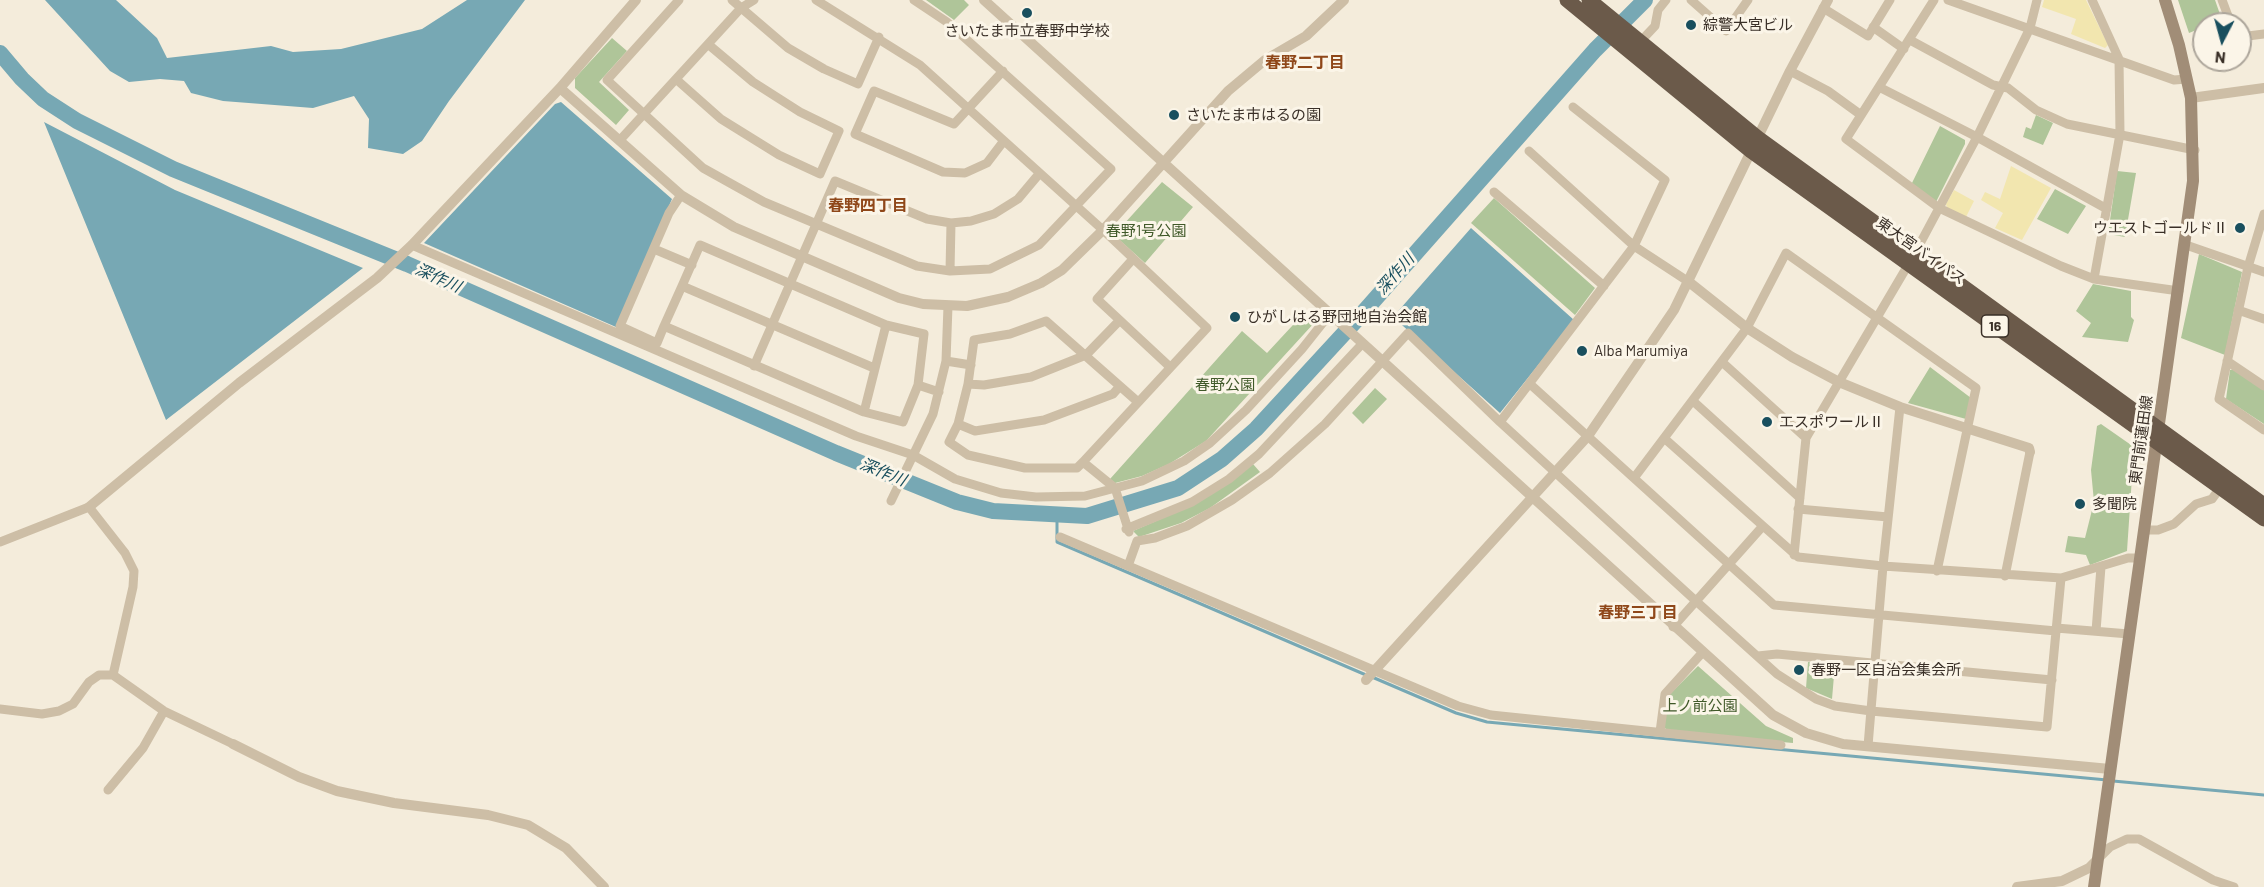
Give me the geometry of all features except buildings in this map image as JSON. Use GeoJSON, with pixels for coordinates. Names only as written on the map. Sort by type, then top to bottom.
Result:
{"type":"FeatureCollection","features":[{"type":"Feature","properties":{"kind":"highway","name":"東大宮バイパス"},"geometry":{"type":"LineString","coordinates":[[1568,0],[1632,43],[1754,145],[2157,434],[2264,505]]}},
{"type":"Feature","properties":{"kind":"highway","name":"東大宮バイパス"},"geometry":{"type":"LineString","coordinates":[[1589,0],[1604,23]]}},
{"type":"Feature","properties":{"kind":"highway","name":"東大宮バイパス"},"geometry":{"type":"LineString","coordinates":[[2157,434],[2220,488],[2264,519]]}},
{"type":"Feature","properties":{"kind":"main road","name":"東門前蓮田線"},"geometry":{"type":"LineString","coordinates":[[2094,887],[2157,434],[2186,245],[2194,150],[2191,98],[2165,0]]}},
{"type":"Feature","properties":{"kind":"street"},"geometry":{"type":"LineString","coordinates":[[0,542],[89,507],[239,383],[377,278],[412,245],[560,87],[636,0]]}},
{"type":"Feature","properties":{"kind":"street"},"geometry":{"type":"LineString","coordinates":[[679,0],[607,80],[703,168],[764,202],[917,266],[950,271],[990,269],[1039,244],[1111,169],[947,22],[914,0]]}},
{"type":"Feature","properties":{"kind":"street"},"geometry":{"type":"LineString","coordinates":[[732,0],[788,48],[824,69],[858,84],[879,37]]}},
{"type":"Feature","properties":{"kind":"street"},"geometry":{"type":"LineString","coordinates":[[620,140],[741,8],[754,0]]}},
{"type":"Feature","properties":{"kind":"street"},"geometry":{"type":"LineString","coordinates":[[816,0],[879,37],[920,65],[1103,230],[1207,328],[1077,468],[1025,468],[968,455],[949,442],[958,424],[968,384],[974,340],[1010,334],[1046,321],[1138,402]]}},
{"type":"Feature","properties":{"kind":"street"},"geometry":{"type":"LineString","coordinates":[[984,0],[1673,627],[1765,708],[1788,724],[1822,739],[1868,746],[2110,769]]}},
{"type":"Feature","properties":{"kind":"street"},"geometry":{"type":"LineString","coordinates":[[560,87],[681,195],[734,227],[899,298],[948,306],[987,303],[1041,283],[1071,262],[1103,230],[1228,91],[1265,60],[1306,36],[1344,0]]}},
{"type":"Feature","properties":{"kind":"street"},"geometry":{"type":"LineString","coordinates":[[1632,43],[1655,26],[1658,10],[1666,0]]}},
{"type":"Feature","properties":{"kind":"street"},"geometry":{"type":"LineString","coordinates":[[1691,0],[1726,31],[1748,0]]}},
{"type":"Feature","properties":{"kind":"street"},"geometry":{"type":"LineString","coordinates":[[1366,680],[1588,436],[1674,310],[1825,4],[1868,36],[1890,0]]}},
{"type":"Feature","properties":{"kind":"street"},"geometry":{"type":"LineString","coordinates":[[1934,0],[1846,139],[1939,208],[2061,266],[2094,279],[2179,291]]}},
{"type":"Feature","properties":{"kind":"street"},"geometry":{"type":"LineString","coordinates":[[1948,0],[2174,80],[2187,79]]}},
{"type":"Feature","properties":{"kind":"street"},"geometry":{"type":"LineString","coordinates":[[1794,555],[1806,438],[1912,259],[1977,137],[2030,28],[2037,0]]}},
{"type":"Feature","properties":{"kind":"street"},"geometry":{"type":"LineString","coordinates":[[2092,0],[2119,59],[2120,134],[2094,279]]}},
{"type":"Feature","properties":{"kind":"street"},"geometry":{"type":"LineString","coordinates":[[1873,27],[1904,49]]}},
{"type":"Feature","properties":{"kind":"street"},"geometry":{"type":"LineString","coordinates":[[1910,40],[1993,85],[2008,88],[2036,110],[2067,124],[2194,150]]}},
{"type":"Feature","properties":{"kind":"street"},"geometry":{"type":"LineString","coordinates":[[677,80],[721,119],[778,155],[820,174],[839,131],[800,112],[753,82],[709,45]]}},
{"type":"Feature","properties":{"kind":"street"},"geometry":{"type":"LineString","coordinates":[[1003,71],[954,124],[874,91],[855,134],[943,172],[965,173],[987,163],[1003,142]]}},
{"type":"Feature","properties":{"kind":"street"},"geometry":{"type":"LineString","coordinates":[[1790,71],[1828,91],[1862,115]]}},
{"type":"Feature","properties":{"kind":"street"},"geometry":{"type":"LineString","coordinates":[[1880,87],[1977,137],[2107,209]]}},
{"type":"Feature","properties":{"kind":"street"},"geometry":{"type":"LineString","coordinates":[[2191,98],[2264,88]]}},
{"type":"Feature","properties":{"kind":"street"},"geometry":{"type":"LineString","coordinates":[[1500,422],[1634,246],[1665,180],[1573,106]]}},
{"type":"Feature","properties":{"kind":"street"},"geometry":{"type":"LineString","coordinates":[[1529,151],[1634,246],[1689,282],[1747,328],[1792,357],[1839,382],[1900,407],[2029,448],[2005,576]]}},
{"type":"Feature","properties":{"kind":"street"},"geometry":{"type":"LineString","coordinates":[[754,366],[835,181],[927,219],[951,223],[971,221],[994,214],[1018,199],[1039,174]]}},
{"type":"Feature","properties":{"kind":"street"},"geometry":{"type":"LineString","coordinates":[[1494,192],[1604,286]]}},
{"type":"Feature","properties":{"kind":"street"},"geometry":{"type":"LineString","coordinates":[[664,326],[864,412],[903,423],[918,385],[924,334],[886,325],[700,245],[664,326],[657,343],[620,326],[669,213],[681,195]]}},
{"type":"Feature","properties":{"kind":"street"},"geometry":{"type":"LineString","coordinates":[[2264,214],[2248,267],[2219,399],[2264,430]]}},
{"type":"Feature","properties":{"kind":"street"},"geometry":{"type":"LineString","coordinates":[[950,271],[951,223]]}},
{"type":"Feature","properties":{"kind":"street"},"geometry":{"type":"LineString","coordinates":[[412,245],[856,436],[913,455],[955,479],[1001,493],[1036,497],[1085,496],[1142,482],[1184,461],[1210,443],[1246,410],[1331,316]]}},
{"type":"Feature","properties":{"kind":"street"},"geometry":{"type":"LineString","coordinates":[[2186,245],[2264,272]]}},
{"type":"Feature","properties":{"kind":"street"},"geometry":{"type":"LineString","coordinates":[[654,249],[692,264]]}},
{"type":"Feature","properties":{"kind":"street"},"geometry":{"type":"LineString","coordinates":[[1634,478],[1747,328],[1786,253],[1976,388],[1937,571]]}},
{"type":"Feature","properties":{"kind":"street"},"geometry":{"type":"LineString","coordinates":[[1133,259],[1097,299],[1170,367]]}},
{"type":"Feature","properties":{"kind":"street"},"geometry":{"type":"LineString","coordinates":[[682,286],[874,368]]}},
{"type":"Feature","properties":{"kind":"street"},"geometry":{"type":"LineString","coordinates":[[891,501],[933,414],[946,361],[948,306]]}},
{"type":"Feature","properties":{"kind":"street"},"geometry":{"type":"LineString","coordinates":[[2238,310],[2264,319]]}},
{"type":"Feature","properties":{"kind":"street"},"geometry":{"type":"LineString","coordinates":[[968,384],[984,385],[1031,377],[1086,355],[1119,321]]}},
{"type":"Feature","properties":{"kind":"street"},"geometry":{"type":"LineString","coordinates":[[864,412],[886,325]]}},
{"type":"Feature","properties":{"kind":"street"},"geometry":{"type":"LineString","coordinates":[[1137,541],[1155,538],[1187,526],[1255,484],[1325,424],[1408,333],[1500,422],[1697,602],[1792,684],[1815,699],[1835,706],[1871,711],[2047,727],[2061,578]]}},
{"type":"Feature","properties":{"kind":"street"},"geometry":{"type":"LineString","coordinates":[[1126,529],[1192,502],[1228,479],[1259,454],[1360,343]]}},
{"type":"Feature","properties":{"kind":"street"},"geometry":{"type":"LineString","coordinates":[[946,361],[971,365]]}},
{"type":"Feature","properties":{"kind":"street"},"geometry":{"type":"LineString","coordinates":[[2227,361],[2264,386]]}},
{"type":"Feature","properties":{"kind":"street"},"geometry":{"type":"LineString","coordinates":[[1722,362],[1806,438]]}},
{"type":"Feature","properties":{"kind":"street"},"geometry":{"type":"LineString","coordinates":[[1530,384],[1774,605],[2056,630],[2129,634]]}},
{"type":"Feature","properties":{"kind":"street"},"geometry":{"type":"LineString","coordinates":[[918,385],[939,392]]}},
{"type":"Feature","properties":{"kind":"street"},"geometry":{"type":"LineString","coordinates":[[958,424],[975,432],[1044,420],[1113,394],[1120,386]]}},
{"type":"Feature","properties":{"kind":"street"},"geometry":{"type":"LineString","coordinates":[[1693,401],[1800,498]]}},
{"type":"Feature","properties":{"kind":"street"},"geometry":{"type":"LineString","coordinates":[[1868,746],[1883,566],[1900,407]]}},
{"type":"Feature","properties":{"kind":"street"},"geometry":{"type":"LineString","coordinates":[[1664,438],[1798,557],[1937,571],[2061,578],[2128,558],[2140,558]]}},
{"type":"Feature","properties":{"kind":"street"},"geometry":{"type":"LineString","coordinates":[[1083,462],[1115,488],[1126,529],[1137,541]]}},
{"type":"Feature","properties":{"kind":"street"},"geometry":{"type":"LineString","coordinates":[[2144,531],[2158,530],[2175,524],[2196,504],[2212,499],[2220,488]]}},
{"type":"Feature","properties":{"kind":"street"},"geometry":{"type":"LineString","coordinates":[[89,507],[125,553],[134,571],[133,587],[113,675]]}},
{"type":"Feature","properties":{"kind":"street"},"geometry":{"type":"LineString","coordinates":[[1798,509],[1888,517]]}},
{"type":"Feature","properties":{"kind":"street"},"geometry":{"type":"LineString","coordinates":[[1673,627],[1762,527]]}},
{"type":"Feature","properties":{"kind":"street"},"geometry":{"type":"LineString","coordinates":[[1060,537],[1458,706],[1491,715],[1781,745]]}},
{"type":"Feature","properties":{"kind":"street"},"geometry":{"type":"LineString","coordinates":[[1128,566],[1137,541]]}},
{"type":"Feature","properties":{"kind":"street"},"geometry":{"type":"LineString","coordinates":[[2096,632],[2101,567]]}},
{"type":"Feature","properties":{"kind":"street"},"geometry":{"type":"LineString","coordinates":[[1660,732],[1665,694],[1702,653]]}},
{"type":"Feature","properties":{"kind":"street"},"geometry":{"type":"LineString","coordinates":[[1758,656],[1777,654],[2052,680]]}},
{"type":"Feature","properties":{"kind":"street"},"geometry":{"type":"LineString","coordinates":[[0,709],[42,714],[58,711],[73,704],[89,682],[99,675],[113,675],[164,711],[299,777],[337,791],[394,803],[508,819],[528,825],[567,848],[604,887]]}},
{"type":"Feature","properties":{"kind":"street"},"geometry":{"type":"LineString","coordinates":[[108,790],[143,748],[164,711]]}},
{"type":"Feature","properties":{"kind":"street"},"geometry":{"type":"LineString","coordinates":[[2017,887],[2049,885],[2062,881],[2089,868],[2110,847],[2127,839],[2139,839],[2213,880],[2235,887]]}},
{"type":"Feature","properties":{"kind":"green space"},"geometry":{"type":"Polygon","coordinates":[[[926,0],[964,0],[969,5],[954,20],[926,0]]]}},
{"type":"Feature","properties":{"kind":"green space"},"geometry":{"type":"Polygon","coordinates":[[[2178,0],[2215,0],[2219,12],[2192,12],[2192,32],[2189,33],[2178,0]]]}},
{"type":"Feature","properties":{"kind":"green space"},"geometry":{"type":"Polygon","coordinates":[[[612,38],[627,51],[599,82],[629,110],[616,125],[575,88],[575,78],[612,38]]]}},
{"type":"Feature","properties":{"kind":"green space"},"geometry":{"type":"Polygon","coordinates":[[[2036,115],[2053,123],[2043,145],[2023,137],[2026,127],[2031,129],[2036,115]]]}},
{"type":"Feature","properties":{"kind":"green space"},"geometry":{"type":"Polygon","coordinates":[[[1940,126],[1965,140],[1965,144],[1936,202],[1911,185],[1940,126]]]}},
{"type":"Feature","properties":{"kind":"green space"},"geometry":{"type":"Polygon","coordinates":[[[2117,171],[2136,173],[2125,237],[2108,234],[2117,171]]]}},
{"type":"Feature","properties":{"kind":"green space","name":"春野1号公園"},"geometry":{"type":"Polygon","coordinates":[[[1162,182],[1193,207],[1145,263],[1114,235],[1162,182]]]}},
{"type":"Feature","properties":{"kind":"green space"},"geometry":{"type":"Polygon","coordinates":[[[2055,189],[2086,206],[2068,234],[2037,219],[2055,189]]]}},
{"type":"Feature","properties":{"kind":"green space"},"geometry":{"type":"Polygon","coordinates":[[[1494,198],[1595,288],[1575,315],[1471,223],[1494,198]]]}},
{"type":"Feature","properties":{"kind":"green space"},"geometry":{"type":"Polygon","coordinates":[[[2199,254],[2242,272],[2225,355],[2181,338],[2199,254]]]}},
{"type":"Feature","properties":{"kind":"green space"},"geometry":{"type":"Polygon","coordinates":[[[2093,284],[2131,291],[2131,317],[2134,320],[2128,342],[2082,337],[2091,323],[2076,311],[2093,284]]]}},
{"type":"Feature","properties":{"kind":"green space","name":"春野公園"},"geometry":{"type":"Polygon","coordinates":[[[1305,312],[1315,322],[1206,441],[1169,464],[1142,476],[1115,483],[1110,479],[1242,331],[1267,353],[1305,312]]]}},
{"type":"Feature","properties":{"kind":"green space"},"geometry":{"type":"Polygon","coordinates":[[[1930,367],[1971,398],[1966,419],[1908,403],[1930,367]]]}},
{"type":"Feature","properties":{"kind":"green space"},"geometry":{"type":"Polygon","coordinates":[[[2234,369],[2264,389],[2264,424],[2226,399],[2230,370],[2234,369]]]}},
{"type":"Feature","properties":{"kind":"green space"},"geometry":{"type":"Polygon","coordinates":[[[1375,388],[1387,399],[1363,424],[1352,413],[1375,388]]]}},
{"type":"Feature","properties":{"kind":"green space"},"geometry":{"type":"Polygon","coordinates":[[[2101,424],[2134,447],[2127,551],[2090,565],[2086,555],[2065,552],[2068,536],[2085,538],[2094,502],[2091,470],[2097,426],[2101,424]]]}},
{"type":"Feature","properties":{"kind":"green space"},"geometry":{"type":"Polygon","coordinates":[[[1253,464],[1260,472],[1210,508],[1181,523],[1139,537],[1133,531],[1193,505],[1253,464]]]}},
{"type":"Feature","properties":{"kind":"green space"},"geometry":{"type":"Polygon","coordinates":[[[1808,662],[1835,664],[1832,699],[1806,688],[1808,662]]]}},
{"type":"Feature","properties":{"kind":"green space","name":"上ノ前公園"},"geometry":{"type":"Polygon","coordinates":[[[1698,666],[1766,726],[1793,738],[1793,743],[1669,732],[1664,727],[1667,697],[1698,666]]]}},
{"type":"Feature","properties":{"kind":"sand"},"geometry":{"type":"Polygon","coordinates":[[[2044,0],[2086,0],[2108,45],[2105,48],[2071,34],[2076,19],[2042,7],[2044,0]]]}},
{"type":"Feature","properties":{"kind":"sand"},"geometry":{"type":"Polygon","coordinates":[[[2011,166],[2051,188],[2022,240],[1995,228],[2003,213],[1981,200],[1985,192],[2000,199],[2011,166]]]}},
{"type":"Feature","properties":{"kind":"sand"},"geometry":{"type":"Polygon","coordinates":[[[1954,190],[1974,201],[1966,217],[1947,208],[1946,204],[1954,190]]]}},
{"type":"Feature","properties":{"kind":"water"},"geometry":{"type":"Polygon","coordinates":[[[45,0],[116,0],[157,38],[167,58],[271,46],[293,52],[341,49],[422,29],[467,0],[525,0],[422,141],[403,154],[368,148],[369,119],[354,96],[313,108],[223,101],[191,93],[184,81],[160,79],[129,82],[110,71],[45,0]]]}},
{"type":"Feature","properties":{"kind":"water"},"geometry":{"type":"Polygon","coordinates":[[[561,102],[672,199],[616,327],[424,243],[555,104],[561,102]]]}},
{"type":"Feature","properties":{"kind":"water"},"geometry":{"type":"Polygon","coordinates":[[[44,122],[175,190],[363,268],[166,420],[44,122]]]}},
{"type":"Feature","properties":{"kind":"water"},"geometry":{"type":"Polygon","coordinates":[[[1471,228],[1574,320],[1500,413],[1393,317],[1471,228]]]}},
{"type":"Feature","properties":{"kind":"waterway","name":"深作川"},"geometry":{"type":"LineString","coordinates":[[0,53],[43,99],[77,121],[173,169],[407,264],[836,453],[957,502],[993,511],[1087,516],[1178,488],[1222,459],[1256,429],[1361,315],[1595,50],[1645,0]]}},
{"type":"Feature","properties":{"kind":"waterway"},"geometry":{"type":"LineString","coordinates":[[1057,515],[1057,542],[1366,675]]}},
{"type":"Feature","properties":{"kind":"waterway"},"geometry":{"type":"LineString","coordinates":[[1372,677],[1456,713],[1487,722],[2107,780]]}},
{"type":"Feature","properties":{"kind":"waterway"},"geometry":{"type":"LineString","coordinates":[[2113,781],[2264,795]]}},
{"type":"Feature","properties":{"kind":"place","name":"さいたま市立春野中学校"},"geometry":{"type":"Point","coordinates":[1027,13]}},
{"type":"Feature","properties":{"kind":"place","name":"綜警大宮ビル"},"geometry":{"type":"Point","coordinates":[1691,25]}},
{"type":"Feature","properties":{"kind":"place","name":"さいたま市はるの園"},"geometry":{"type":"Point","coordinates":[1174,115]}},
{"type":"Feature","properties":{"kind":"place","name":"ウエストゴールドⅡ"},"geometry":{"type":"Point","coordinates":[2240,228]}},
{"type":"Feature","properties":{"kind":"place","name":"ひがしはる野団地自治会館"},"geometry":{"type":"Point","coordinates":[1235,317]}},
{"type":"Feature","properties":{"kind":"place","name":"Alba Marumiya"},"geometry":{"type":"Point","coordinates":[1582,351]}},
{"type":"Feature","properties":{"kind":"place","name":"エスポワールⅡ"},"geometry":{"type":"Point","coordinates":[1767,422]}},
{"type":"Feature","properties":{"kind":"place","name":"多聞院"},"geometry":{"type":"Point","coordinates":[2080,504]}},
{"type":"Feature","properties":{"kind":"place","name":"春野一区自治会集会所"},"geometry":{"type":"Point","coordinates":[1799,670]}},
{"type":"Feature","properties":{"kind":"district","name":"春野二丁目"},"geometry":{"type":"Point","coordinates":[1305,63]}},
{"type":"Feature","properties":{"kind":"district","name":"春野四丁目"},"geometry":{"type":"Point","coordinates":[868,206]}},
{"type":"Feature","properties":{"kind":"district","name":"春野三丁目"},"geometry":{"type":"Point","coordinates":[1638,613]}}]}
